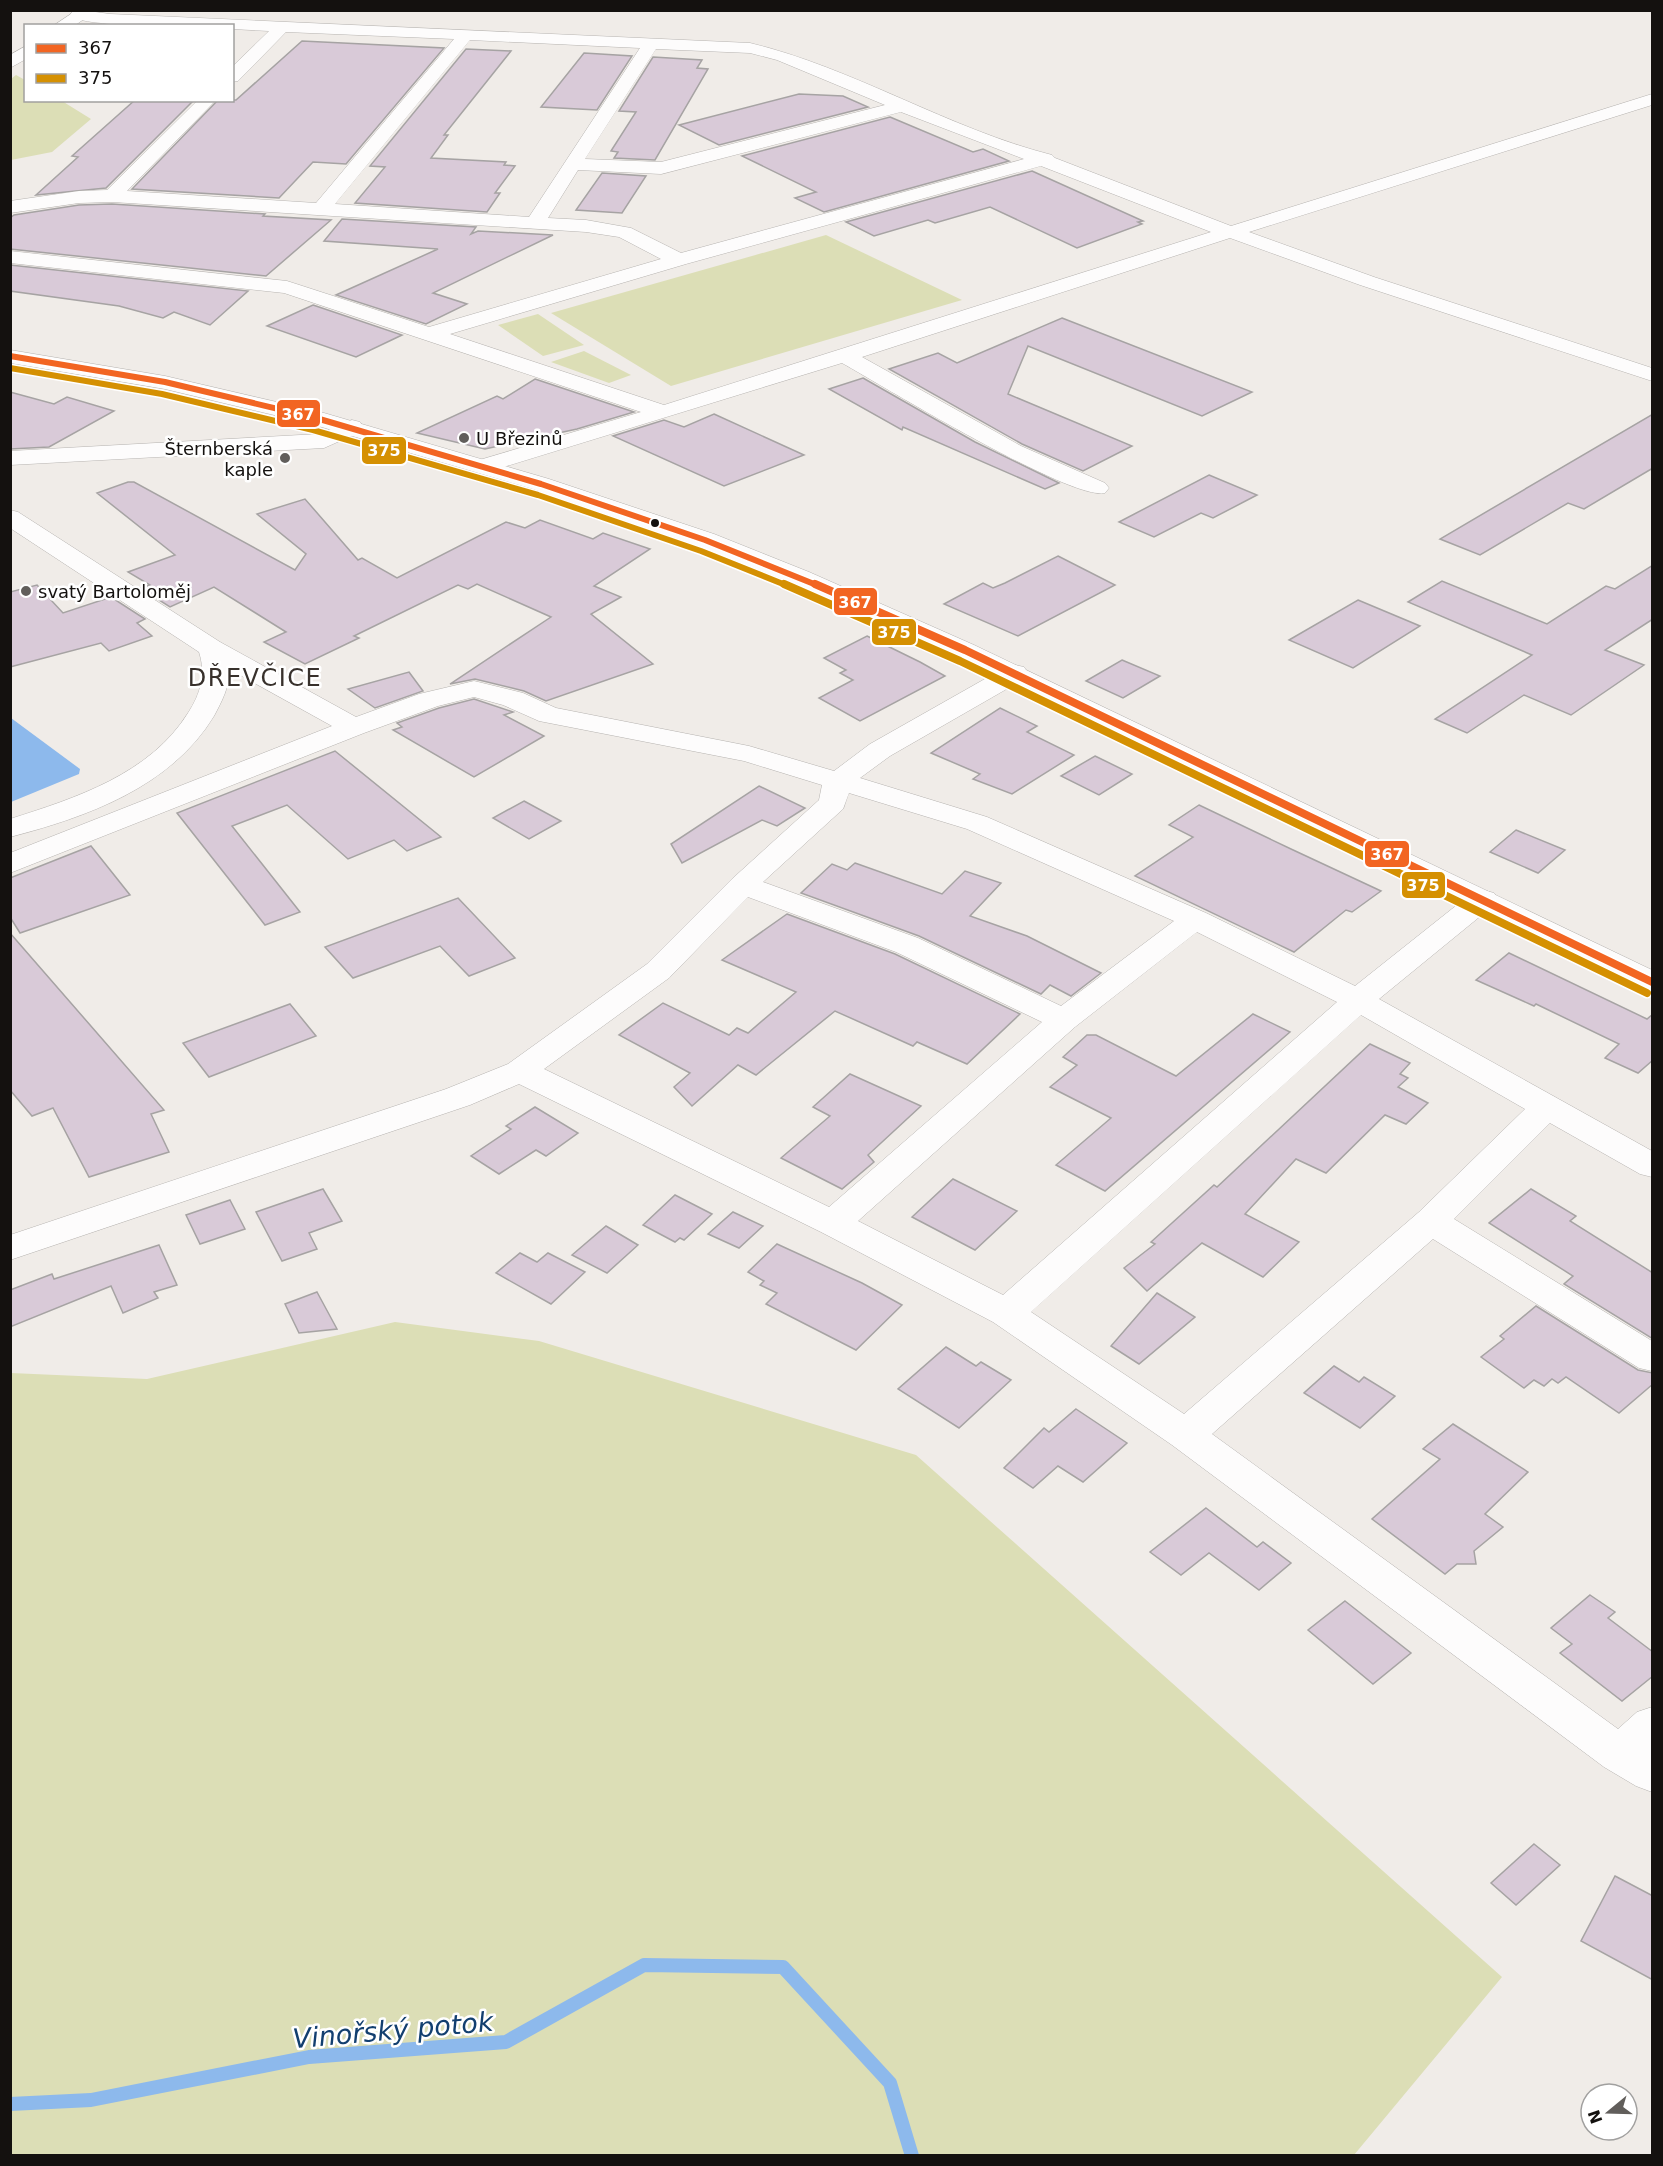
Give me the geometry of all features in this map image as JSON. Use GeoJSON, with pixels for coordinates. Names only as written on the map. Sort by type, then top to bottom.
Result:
{"type":"FeatureCollection","features":[{"type":"Feature","properties":{"kind":"street"},"geometry":{"type":"LineString","coordinates":[[64,24],[83,13],[110,19],[234,24]]}},
{"type":"Feature","properties":{"kind":"street"},"geometry":{"type":"LineString","coordinates":[[234,24],[750,48],[783,56],[902,106],[1047,159],[1230,232],[1367,281],[1653,375]]}},
{"type":"Feature","properties":{"kind":"street"},"geometry":{"type":"LineString","coordinates":[[234,74],[283,26]]}},
{"type":"Feature","properties":{"kind":"street"},"geometry":{"type":"LineString","coordinates":[[322,208],[466,35]]}},
{"type":"Feature","properties":{"kind":"street"},"geometry":{"type":"LineString","coordinates":[[536,221],[651,44]]}},
{"type":"Feature","properties":{"kind":"street"},"geometry":{"type":"LineString","coordinates":[[10,63],[24,52]]}},
{"type":"Feature","properties":{"kind":"street"},"geometry":{"type":"LineString","coordinates":[[484,466],[845,356],[1230,232],[1554,133],[1653,99]]}},
{"type":"Feature","properties":{"kind":"street"},"geometry":{"type":"LineString","coordinates":[[112,196],[206,102]]}},
{"type":"Feature","properties":{"kind":"street"},"geometry":{"type":"LineString","coordinates":[[574,164],[661,168],[902,106]]}},
{"type":"Feature","properties":{"kind":"street"},"geometry":{"type":"LineString","coordinates":[[429,334],[679,260],[1047,159]]}},
{"type":"Feature","properties":{"kind":"street"},"geometry":{"type":"LineString","coordinates":[[10,207],[79,197],[112,196],[536,221],[624,232],[679,260]]}},
{"type":"Feature","properties":{"kind":"street"},"geometry":{"type":"LineString","coordinates":[[10,257],[287,287],[663,412]]}},
{"type":"Feature","properties":{"kind":"street"},"geometry":{"type":"LineString","coordinates":[[10,356],[88,366],[179,385],[352,427],[484,466],[682,531],[966,648],[1653,982]]}},
{"type":"Feature","properties":{"kind":"street"},"geometry":{"type":"LineString","coordinates":[[845,356],[1013,451],[1097,488]]}},
{"type":"Feature","properties":{"kind":"street"},"geometry":{"type":"LineString","coordinates":[[10,458],[324,441],[352,427]]}},
{"type":"Feature","properties":{"kind":"street"},"geometry":{"type":"LineString","coordinates":[[10,517],[211,648],[354,727]]}},
{"type":"Feature","properties":{"kind":"street"},"geometry":{"type":"LineString","coordinates":[[10,828],[100,795],[163,761],[196,727],[213,693],[216,672],[211,648]]}},
{"type":"Feature","properties":{"kind":"street"},"geometry":{"type":"LineString","coordinates":[[10,1248],[458,1097],[520,1071],[658,971],[743,885],[833,803],[837,782],[880,750],[1015,673]]}},
{"type":"Feature","properties":{"kind":"street"},"geometry":{"type":"LineString","coordinates":[[10,864],[354,727],[429,699],[474,688],[513,699],[549,715],[749,754],[977,823],[1195,919],[1358,1000],[1546,1108],[1653,1166]]}},
{"type":"Feature","properties":{"kind":"street"},"geometry":{"type":"LineString","coordinates":[[743,885],[908,945],[1064,1020]]}},
{"type":"Feature","properties":{"kind":"street"},"geometry":{"type":"LineString","coordinates":[[1006,1313],[1358,1000],[1483,899]]}},
{"type":"Feature","properties":{"kind":"street"},"geometry":{"type":"LineString","coordinates":[[833,1223],[1064,1020],[1195,919]]}},
{"type":"Feature","properties":{"kind":"street"},"geometry":{"type":"LineString","coordinates":[[520,1071],[833,1223],[1006,1313],[1186,1435],[1636,1763],[1653,1725]]}},
{"type":"Feature","properties":{"kind":"street"},"geometry":{"type":"LineString","coordinates":[[1186,1435],[1431,1221],[1546,1108]]}},
{"type":"Feature","properties":{"kind":"street"},"geometry":{"type":"LineString","coordinates":[[1431,1221],[1653,1358]]}},
{"type":"Feature","properties":{"kind":"green space"},"geometry":{"type":"Polygon","coordinates":[[[16,75],[24,79],[24,102],[64,102],[91,119],[52,152],[11,160],[11,79],[16,75]]]}},
{"type":"Feature","properties":{"kind":"green space"},"geometry":{"type":"Polygon","coordinates":[[[826,235],[962,300],[671,386],[551,313],[826,235]]]}},
{"type":"Feature","properties":{"kind":"green space"},"geometry":{"type":"Polygon","coordinates":[[[538,314],[584,345],[543,356],[498,325],[538,314]]]}},
{"type":"Feature","properties":{"kind":"green space"},"geometry":{"type":"Polygon","coordinates":[[[584,351],[631,375],[609,383],[551,362],[584,351]]]}},
{"type":"Feature","properties":{"kind":"green space"},"geometry":{"type":"Polygon","coordinates":[[[395,1322],[539,1341],[916,1455],[1502,1977],[1354,2155],[11,2155],[11,1373],[147,1379],[395,1322]]]}},
{"type":"Feature","properties":{"kind":"water"},"geometry":{"type":"Polygon","coordinates":[[[11,718],[80,769],[79,774],[11,802],[11,718]]]}},
{"type":"Feature","properties":{"kind":"building"},"geometry":{"type":"Polygon","coordinates":[[[302,41],[444,48],[346,164],[313,162],[279,198],[132,189],[216,102],[236,100],[302,41]]]}},
{"type":"Feature","properties":{"kind":"building"},"geometry":{"type":"Polygon","coordinates":[[[466,49],[511,51],[444,135],[448,135],[431,158],[506,162],[504,165],[515,166],[495,193],[500,193],[487,212],[355,203],[385,167],[370,166],[466,49]]]}},
{"type":"Feature","properties":{"kind":"building"},"geometry":{"type":"Polygon","coordinates":[[[584,53],[632,56],[597,110],[541,107],[584,53]]]}},
{"type":"Feature","properties":{"kind":"building"},"geometry":{"type":"Polygon","coordinates":[[[653,57],[702,60],[697,68],[708,69],[655,160],[614,158],[618,152],[611,151],[636,112],[619,111],[653,57]]]}},
{"type":"Feature","properties":{"kind":"building"},"geometry":{"type":"Polygon","coordinates":[[[799,94],[843,96],[868,107],[719,145],[679,125],[799,94]]]}},
{"type":"Feature","properties":{"kind":"building"},"geometry":{"type":"Polygon","coordinates":[[[133,102],[192,102],[106,188],[36,195],[78,157],[72,156],[133,102]]]}},
{"type":"Feature","properties":{"kind":"building"},"geometry":{"type":"Polygon","coordinates":[[[890,117],[973,152],[983,149],[1009,161],[824,212],[795,198],[816,192],[742,156],[890,117]]]}},
{"type":"Feature","properties":{"kind":"building"},"geometry":{"type":"Polygon","coordinates":[[[1032,171],[1143,221],[1138,222],[1142,224],[1077,248],[990,207],[935,223],[928,220],[874,236],[846,222],[1032,171]]]}},
{"type":"Feature","properties":{"kind":"building"},"geometry":{"type":"Polygon","coordinates":[[[602,173],[646,176],[622,213],[576,210],[602,173]]]}},
{"type":"Feature","properties":{"kind":"building"},"geometry":{"type":"Polygon","coordinates":[[[112,204],[331,220],[266,276],[10,249],[10,218],[14,215],[79,205],[112,204]]]}},
{"type":"Feature","properties":{"kind":"building"},"geometry":{"type":"Polygon","coordinates":[[[342,219],[476,227],[471,234],[478,231],[553,235],[433,293],[467,304],[426,324],[336,295],[438,249],[324,241],[342,219]]]}},
{"type":"Feature","properties":{"kind":"building"},"geometry":{"type":"Polygon","coordinates":[[[10,265],[248,291],[210,325],[174,312],[163,318],[119,306],[10,291],[10,265]]]}},
{"type":"Feature","properties":{"kind":"building"},"geometry":{"type":"Polygon","coordinates":[[[313,305],[402,335],[356,357],[267,326],[313,305]]]}},
{"type":"Feature","properties":{"kind":"building"},"geometry":{"type":"Polygon","coordinates":[[[1062,318],[1252,392],[1202,416],[1028,346],[1008,394],[1132,446],[1083,471],[1022,444],[889,369],[938,353],[957,363],[1062,318]]]}},
{"type":"Feature","properties":{"kind":"building"},"geometry":{"type":"Polygon","coordinates":[[[863,378],[975,442],[1059,483],[1045,489],[903,427],[902,430],[829,389],[863,378]]]}},
{"type":"Feature","properties":{"kind":"building"},"geometry":{"type":"Polygon","coordinates":[[[535,379],[634,412],[577,429],[485,449],[417,433],[497,396],[503,399],[535,379]]]}},
{"type":"Feature","properties":{"kind":"building"},"geometry":{"type":"Polygon","coordinates":[[[10,392],[54,404],[67,397],[114,411],[49,447],[10,449],[10,392]]]}},
{"type":"Feature","properties":{"kind":"building"},"geometry":{"type":"Polygon","coordinates":[[[714,414],[804,455],[724,486],[613,436],[664,420],[684,427],[714,414]]]}},
{"type":"Feature","properties":{"kind":"building"},"geometry":{"type":"Polygon","coordinates":[[[1653,414],[1653,468],[1584,509],[1568,503],[1480,555],[1440,539],[1653,414]]]}},
{"type":"Feature","properties":{"kind":"building"},"geometry":{"type":"Polygon","coordinates":[[[1209,475],[1257,495],[1213,518],[1201,513],[1154,537],[1119,522],[1209,475]]]}},
{"type":"Feature","properties":{"kind":"building"},"geometry":{"type":"Polygon","coordinates":[[[134,482],[295,570],[306,554],[257,514],[305,499],[358,560],[362,558],[397,578],[506,522],[525,528],[540,520],[593,539],[603,533],[650,549],[594,586],[621,597],[591,614],[653,664],[546,701],[524,691],[475,679],[450,684],[551,617],[477,584],[468,589],[458,585],[354,636],[359,638],[305,664],[264,642],[286,632],[214,587],[170,607],[140,588],[150,585],[128,572],[175,555],[97,493],[134,482]]]}},
{"type":"Feature","properties":{"kind":"building"},"geometry":{"type":"Polygon","coordinates":[[[1058,556],[1115,585],[1018,636],[944,604],[983,583],[993,588],[1005,583],[1058,556]]]}},
{"type":"Feature","properties":{"kind":"building"},"geometry":{"type":"Polygon","coordinates":[[[1653,565],[1653,619],[1605,650],[1644,665],[1571,715],[1524,695],[1467,733],[1435,719],[1532,655],[1408,602],[1442,581],[1547,624],[1606,586],[1615,589],[1653,565]]]}},
{"type":"Feature","properties":{"kind":"building"},"geometry":{"type":"Polygon","coordinates":[[[37,585],[63,613],[111,597],[145,619],[137,623],[152,636],[109,651],[101,643],[10,667],[10,592],[37,585]]]}},
{"type":"Feature","properties":{"kind":"building"},"geometry":{"type":"Polygon","coordinates":[[[1358,600],[1420,626],[1353,668],[1289,640],[1358,600]]]}},
{"type":"Feature","properties":{"kind":"building"},"geometry":{"type":"Polygon","coordinates":[[[867,636],[945,676],[860,721],[819,698],[853,680],[840,673],[846,670],[824,658],[867,636]]]}},
{"type":"Feature","properties":{"kind":"building"},"geometry":{"type":"Polygon","coordinates":[[[1122,660],[1160,676],[1123,698],[1086,681],[1122,660]]]}},
{"type":"Feature","properties":{"kind":"building"},"geometry":{"type":"Polygon","coordinates":[[[409,672],[423,691],[375,708],[348,689],[409,672]]]}},
{"type":"Feature","properties":{"kind":"building"},"geometry":{"type":"Polygon","coordinates":[[[474,699],[513,712],[504,715],[544,736],[474,777],[393,730],[402,727],[397,723],[439,708],[474,699]]]}},
{"type":"Feature","properties":{"kind":"building"},"geometry":{"type":"Polygon","coordinates":[[[1000,708],[1037,726],[1027,732],[1074,755],[1012,794],[973,779],[980,774],[931,753],[1000,708]]]}},
{"type":"Feature","properties":{"kind":"building"},"geometry":{"type":"Polygon","coordinates":[[[335,751],[441,837],[407,851],[394,840],[348,859],[287,805],[232,826],[300,912],[265,925],[177,813],[335,751]]]}},
{"type":"Feature","properties":{"kind":"building"},"geometry":{"type":"Polygon","coordinates":[[[1095,756],[1132,774],[1099,795],[1061,776],[1095,756]]]}},
{"type":"Feature","properties":{"kind":"building"},"geometry":{"type":"Polygon","coordinates":[[[759,786],[805,808],[777,826],[762,820],[682,863],[671,844],[759,786]]]}},
{"type":"Feature","properties":{"kind":"building"},"geometry":{"type":"Polygon","coordinates":[[[524,801],[561,821],[529,839],[493,818],[524,801]]]}},
{"type":"Feature","properties":{"kind":"building"},"geometry":{"type":"Polygon","coordinates":[[[1199,805],[1381,891],[1352,912],[1346,910],[1294,952],[1135,876],[1193,837],[1169,825],[1199,805]]]}},
{"type":"Feature","properties":{"kind":"building"},"geometry":{"type":"Polygon","coordinates":[[[1516,830],[1565,850],[1538,873],[1490,852],[1516,830]]]}},
{"type":"Feature","properties":{"kind":"building"},"geometry":{"type":"Polygon","coordinates":[[[91,846],[130,895],[20,933],[10,917],[10,878],[91,846]]]}},
{"type":"Feature","properties":{"kind":"building"},"geometry":{"type":"Polygon","coordinates":[[[855,863],[942,894],[965,871],[1001,883],[970,916],[1027,936],[1101,973],[1071,996],[1050,985],[1041,994],[919,936],[801,893],[832,864],[847,870],[855,863]]]}},
{"type":"Feature","properties":{"kind":"building"},"geometry":{"type":"Polygon","coordinates":[[[458,898],[515,958],[469,976],[440,946],[353,978],[325,947],[458,898]]]}},
{"type":"Feature","properties":{"kind":"building"},"geometry":{"type":"Polygon","coordinates":[[[787,914],[895,954],[1020,1014],[967,1064],[917,1042],[913,1046],[835,1011],[756,1075],[738,1065],[692,1106],[674,1087],[690,1073],[619,1035],[663,1003],[729,1035],[737,1028],[748,1033],[796,992],[722,960],[787,914]]]}},
{"type":"Feature","properties":{"kind":"building"},"geometry":{"type":"Polygon","coordinates":[[[10,933],[164,1110],[151,1114],[169,1152],[89,1177],[53,1108],[32,1116],[10,1090],[10,933]]]}},
{"type":"Feature","properties":{"kind":"building"},"geometry":{"type":"Polygon","coordinates":[[[1509,953],[1647,1019],[1653,1014],[1653,1060],[1638,1073],[1605,1058],[1619,1044],[1536,1004],[1534,1006],[1476,980],[1509,953]]]}},
{"type":"Feature","properties":{"kind":"building"},"geometry":{"type":"Polygon","coordinates":[[[290,1004],[316,1036],[209,1077],[183,1043],[290,1004]]]}},
{"type":"Feature","properties":{"kind":"building"},"geometry":{"type":"Polygon","coordinates":[[[1253,1014],[1290,1032],[1105,1191],[1056,1165],[1111,1118],[1050,1087],[1077,1065],[1063,1057],[1087,1035],[1096,1035],[1176,1076],[1253,1014]]]}},
{"type":"Feature","properties":{"kind":"building"},"geometry":{"type":"Polygon","coordinates":[[[1370,1044],[1410,1063],[1400,1074],[1408,1078],[1398,1087],[1428,1103],[1406,1124],[1385,1115],[1326,1173],[1296,1159],[1245,1214],[1299,1242],[1263,1277],[1202,1243],[1147,1291],[1124,1268],[1155,1244],[1151,1242],[1214,1185],[1217,1187],[1370,1044]]]}},
{"type":"Feature","properties":{"kind":"building"},"geometry":{"type":"Polygon","coordinates":[[[850,1074],[921,1106],[868,1155],[874,1162],[842,1189],[781,1158],[830,1116],[813,1107],[850,1074]]]}},
{"type":"Feature","properties":{"kind":"building"},"geometry":{"type":"Polygon","coordinates":[[[535,1107],[578,1133],[546,1156],[536,1150],[499,1174],[471,1156],[511,1129],[506,1126],[535,1107]]]}},
{"type":"Feature","properties":{"kind":"building"},"geometry":{"type":"Polygon","coordinates":[[[953,1179],[1017,1211],[975,1250],[912,1217],[953,1179]]]}},
{"type":"Feature","properties":{"kind":"building"},"geometry":{"type":"Polygon","coordinates":[[[323,1189],[342,1221],[309,1233],[317,1249],[282,1261],[256,1212],[323,1189]]]}},
{"type":"Feature","properties":{"kind":"building"},"geometry":{"type":"Polygon","coordinates":[[[1531,1189],[1576,1216],[1570,1221],[1653,1273],[1653,1339],[1564,1284],[1573,1276],[1489,1223],[1531,1189]]]}},
{"type":"Feature","properties":{"kind":"building"},"geometry":{"type":"Polygon","coordinates":[[[675,1195],[712,1214],[684,1240],[680,1238],[675,1242],[643,1225],[675,1195]]]}},
{"type":"Feature","properties":{"kind":"building"},"geometry":{"type":"Polygon","coordinates":[[[230,1200],[245,1229],[200,1244],[186,1215],[230,1200]]]}},
{"type":"Feature","properties":{"kind":"building"},"geometry":{"type":"Polygon","coordinates":[[[733,1212],[763,1226],[739,1248],[708,1234],[733,1212]]]}},
{"type":"Feature","properties":{"kind":"building"},"geometry":{"type":"Polygon","coordinates":[[[606,1226],[638,1245],[607,1273],[572,1255],[606,1226]]]}},
{"type":"Feature","properties":{"kind":"building"},"geometry":{"type":"Polygon","coordinates":[[[777,1244],[862,1283],[902,1305],[856,1350],[766,1304],[777,1293],[760,1285],[764,1281],[748,1272],[777,1244]]]}},
{"type":"Feature","properties":{"kind":"building"},"geometry":{"type":"Polygon","coordinates":[[[159,1245],[177,1285],[154,1292],[158,1298],[123,1313],[111,1286],[10,1327],[10,1290],[52,1274],[54,1279],[159,1245]]]}},
{"type":"Feature","properties":{"kind":"building"},"geometry":{"type":"Polygon","coordinates":[[[520,1253],[537,1262],[548,1253],[585,1272],[551,1304],[496,1273],[520,1253]]]}},
{"type":"Feature","properties":{"kind":"building"},"geometry":{"type":"Polygon","coordinates":[[[317,1292],[337,1329],[299,1333],[285,1304],[317,1292]]]}},
{"type":"Feature","properties":{"kind":"building"},"geometry":{"type":"Polygon","coordinates":[[[1157,1293],[1195,1317],[1139,1364],[1111,1346],[1157,1293]]]}},
{"type":"Feature","properties":{"kind":"building"},"geometry":{"type":"Polygon","coordinates":[[[1536,1306],[1638,1370],[1653,1373],[1653,1384],[1619,1413],[1566,1377],[1558,1383],[1552,1379],[1544,1386],[1534,1380],[1524,1388],[1481,1357],[1504,1339],[1500,1336],[1536,1306]]]}},
{"type":"Feature","properties":{"kind":"building"},"geometry":{"type":"Polygon","coordinates":[[[946,1347],[976,1366],[981,1362],[1011,1380],[959,1428],[898,1389],[946,1347]]]}},
{"type":"Feature","properties":{"kind":"building"},"geometry":{"type":"Polygon","coordinates":[[[1334,1366],[1359,1382],[1364,1377],[1395,1396],[1360,1428],[1304,1393],[1334,1366]]]}},
{"type":"Feature","properties":{"kind":"building"},"geometry":{"type":"Polygon","coordinates":[[[1076,1409],[1127,1443],[1083,1482],[1058,1466],[1033,1488],[1004,1468],[1044,1428],[1049,1432],[1076,1409]]]}},
{"type":"Feature","properties":{"kind":"building"},"geometry":{"type":"Polygon","coordinates":[[[1453,1424],[1528,1472],[1485,1514],[1503,1527],[1474,1551],[1476,1564],[1457,1564],[1445,1574],[1372,1519],[1440,1459],[1423,1449],[1453,1424]]]}},
{"type":"Feature","properties":{"kind":"building"},"geometry":{"type":"Polygon","coordinates":[[[1206,1508],[1257,1547],[1263,1542],[1291,1563],[1259,1590],[1209,1553],[1181,1575],[1150,1552],[1206,1508]]]}},
{"type":"Feature","properties":{"kind":"building"},"geometry":{"type":"Polygon","coordinates":[[[1590,1595],[1615,1612],[1608,1618],[1653,1652],[1653,1676],[1622,1701],[1560,1653],[1572,1644],[1551,1628],[1590,1595]]]}},
{"type":"Feature","properties":{"kind":"building"},"geometry":{"type":"Polygon","coordinates":[[[1345,1601],[1411,1653],[1373,1684],[1308,1630],[1345,1601]]]}},
{"type":"Feature","properties":{"kind":"building"},"geometry":{"type":"Polygon","coordinates":[[[1534,1844],[1560,1865],[1516,1905],[1491,1883],[1534,1844]]]}},
{"type":"Feature","properties":{"kind":"building"},"geometry":{"type":"Polygon","coordinates":[[[1615,1876],[1653,1896],[1653,1980],[1581,1941],[1615,1876]]]}},
{"type":"Feature","properties":{"kind":"waterway","name":"Vinořský potok"},"geometry":{"type":"LineString","coordinates":[[10,2104],[91,2100],[309,2057],[506,2042],[644,1965],[783,1967],[890,2083],[912,2156]]}},
{"type":"Feature","properties":{"kind":"transit line","name":"367"},"geometry":{"type":"LineString","coordinates":[[10,356],[165,382],[316,418],[541,484],[705,540],[801,578],[965,650],[1652,982]]}},
{"type":"Feature","properties":{"kind":"transit line","name":"375"},"geometry":{"type":"LineString","coordinates":[[10,368],[162,394],[313,430],[538,495],[701,551],[796,589],[960,661],[1647,993]]}},
{"type":"Feature","properties":{"kind":"place","name":"U Březinů"},"geometry":{"type":"Point","coordinates":[464,438]}},
{"type":"Feature","properties":{"kind":"place","name":"Šternberská kaple"},"geometry":{"type":"Point","coordinates":[285,458]}},
{"type":"Feature","properties":{"kind":"place","name":"svatý Bartoloměj"},"geometry":{"type":"Point","coordinates":[26,591]}},
{"type":"Feature","properties":{"kind":"district","name":"DŘEVČICE"},"geometry":{"type":"Point","coordinates":[255,678]}}]}
